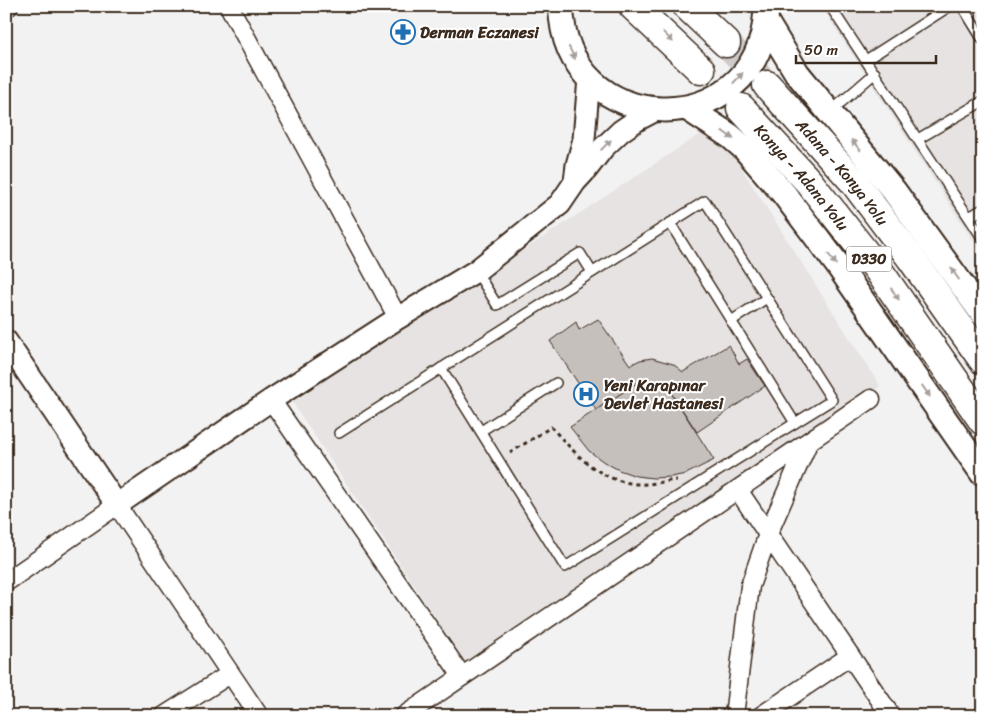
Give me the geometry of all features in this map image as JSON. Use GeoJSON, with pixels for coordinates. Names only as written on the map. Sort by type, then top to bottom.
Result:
{"type":"FeatureCollection","features":[{"type":"Feature","properties":{"kind":"highway"},"geometry":{"type":"LineString","coordinates":[[633,6],[701,70]]}},
{"type":"Feature","properties":{"kind":"highway"},"geometry":{"type":"LineString","coordinates":[[687,6],[726,43]]}},
{"type":"Feature","properties":{"kind":"highway","name":"Adana - Konya Yolu"},"geometry":{"type":"LineString","coordinates":[[768,85],[854,182],[911,258],[983,360]]}},
{"type":"Feature","properties":{"kind":"highway","name":"Konya - Adana Yolu"},"geometry":{"type":"LineString","coordinates":[[741,108],[809,182],[877,268],[983,421]]}},
{"type":"Feature","properties":{"kind":"main road"},"geometry":{"type":"LineString","coordinates":[[560,7],[565,38],[579,66],[588,78],[626,104],[656,110],[687,108],[716,97],[740,77],[757,52],[766,14]]}},
{"type":"Feature","properties":{"kind":"main road"},"geometry":{"type":"LineString","coordinates":[[766,14],[797,73],[894,190],[983,314]]}},
{"type":"Feature","properties":{"kind":"main road"},"geometry":{"type":"LineString","coordinates":[[687,108],[730,136],[745,149],[784,194],[836,264],[983,474]]}},
{"type":"Feature","properties":{"kind":"street"},"geometry":{"type":"LineString","coordinates":[[229,6],[398,318]]}},
{"type":"Feature","properties":{"kind":"street"},"geometry":{"type":"LineString","coordinates":[[575,182],[577,165],[584,139],[588,78]]}},
{"type":"Feature","properties":{"kind":"street"},"geometry":{"type":"LineString","coordinates":[[6,582],[271,400],[398,318],[476,271],[560,204],[575,182],[603,148],[621,131],[656,110]]}},
{"type":"Feature","properties":{"kind":"street"},"geometry":{"type":"LineString","coordinates":[[6,341],[258,716]]}},
{"type":"Feature","properties":{"kind":"street"},"geometry":{"type":"LineString","coordinates":[[404,716],[871,399]]}},
{"type":"Feature","properties":{"kind":"street"},"geometry":{"type":"LineString","coordinates":[[271,400],[462,676]]}},
{"type":"Feature","properties":{"kind":"street"},"geometry":{"type":"LineString","coordinates":[[734,716],[750,586],[768,534],[808,442]]}},
{"type":"Feature","properties":{"kind":"street"},"geometry":{"type":"LineString","coordinates":[[738,490],[891,716]]}},
{"type":"Feature","properties":{"kind":"street"},"geometry":{"type":"LineString","coordinates":[[761,716],[850,656]]}},
{"type":"Feature","properties":{"kind":"street"},"geometry":{"type":"LineString","coordinates":[[164,716],[230,674]]}},
{"type":"Feature","properties":{"kind":"lane"},"geometry":{"type":"LineString","coordinates":[[830,6],[983,239]]}},
{"type":"Feature","properties":{"kind":"lane"},"geometry":{"type":"LineString","coordinates":[[866,60],[950,6]]}},
{"type":"Feature","properties":{"kind":"lane"},"geometry":{"type":"LineString","coordinates":[[962,6],[983,40]]}},
{"type":"Feature","properties":{"kind":"lane"},"geometry":{"type":"LineString","coordinates":[[829,113],[875,74]]}},
{"type":"Feature","properties":{"kind":"lane"},"geometry":{"type":"LineString","coordinates":[[918,140],[983,100]]}},
{"type":"Feature","properties":{"kind":"lane"},"geometry":{"type":"LineString","coordinates":[[338,433],[705,200],[832,400],[565,567],[441,368]]}},
{"type":"Feature","properties":{"kind":"lane"},"geometry":{"type":"LineString","coordinates":[[969,218],[983,209]]}},
{"type":"Feature","properties":{"kind":"lane"},"geometry":{"type":"LineString","coordinates":[[670,223],[795,423]]}},
{"type":"Feature","properties":{"kind":"lane"},"geometry":{"type":"LineString","coordinates":[[476,271],[497,305],[580,253],[592,272]]}},
{"type":"Feature","properties":{"kind":"lane"},"geometry":{"type":"LineString","coordinates":[[731,321],[767,298]]}},
{"type":"Feature","properties":{"kind":"lane"},"geometry":{"type":"LineString","coordinates":[[480,431],[556,383]]}},
{"type":"Feature","properties":{"kind":"path"},"geometry":{"type":"LineString","coordinates":[[498,460],[551,427],[576,455],[590,467],[608,476],[639,484],[682,479],[689,490]]}},
{"type":"Feature","properties":{"kind":"shaded area"},"geometry":{"type":"Polygon","coordinates":[[[821,6],[983,6],[983,256],[821,6]]]}},
{"type":"Feature","properties":{"kind":"shaded area","name":"Yeni Karapınar Devlet Hastanesi"},"geometry":{"type":"Polygon","coordinates":[[[714,125],[880,386],[465,662],[292,402],[714,125]]]}},
{"type":"Feature","properties":{"kind":"building"},"geometry":{"type":"Polygon","coordinates":[[[598,319],[630,365],[640,360],[652,358],[673,364],[683,372],[729,345],[739,364],[747,359],[765,386],[697,432],[668,388],[640,381],[596,410],[550,341],[576,322],[579,330],[598,319]]]}},
{"type":"Feature","properties":{"kind":"building"},"geometry":{"type":"Polygon","coordinates":[[[640,381],[668,388],[714,460],[686,474],[653,478],[636,476],[619,470],[589,451],[570,427],[640,381]]]}},
{"type":"Feature","properties":{"kind":"tunnel"},"geometry":{"type":"LineString","coordinates":[[726,43],[767,85]]}},
{"type":"Feature","properties":{"kind":"place","name":"Derman Eczanesi"},"geometry":{"type":"Point","coordinates":[403,32]}},
{"type":"Feature","properties":{"kind":"place","name":"Yeni Karapınar Devlet Hastanesi"},"geometry":{"type":"Point","coordinates":[586,394]}}]}
